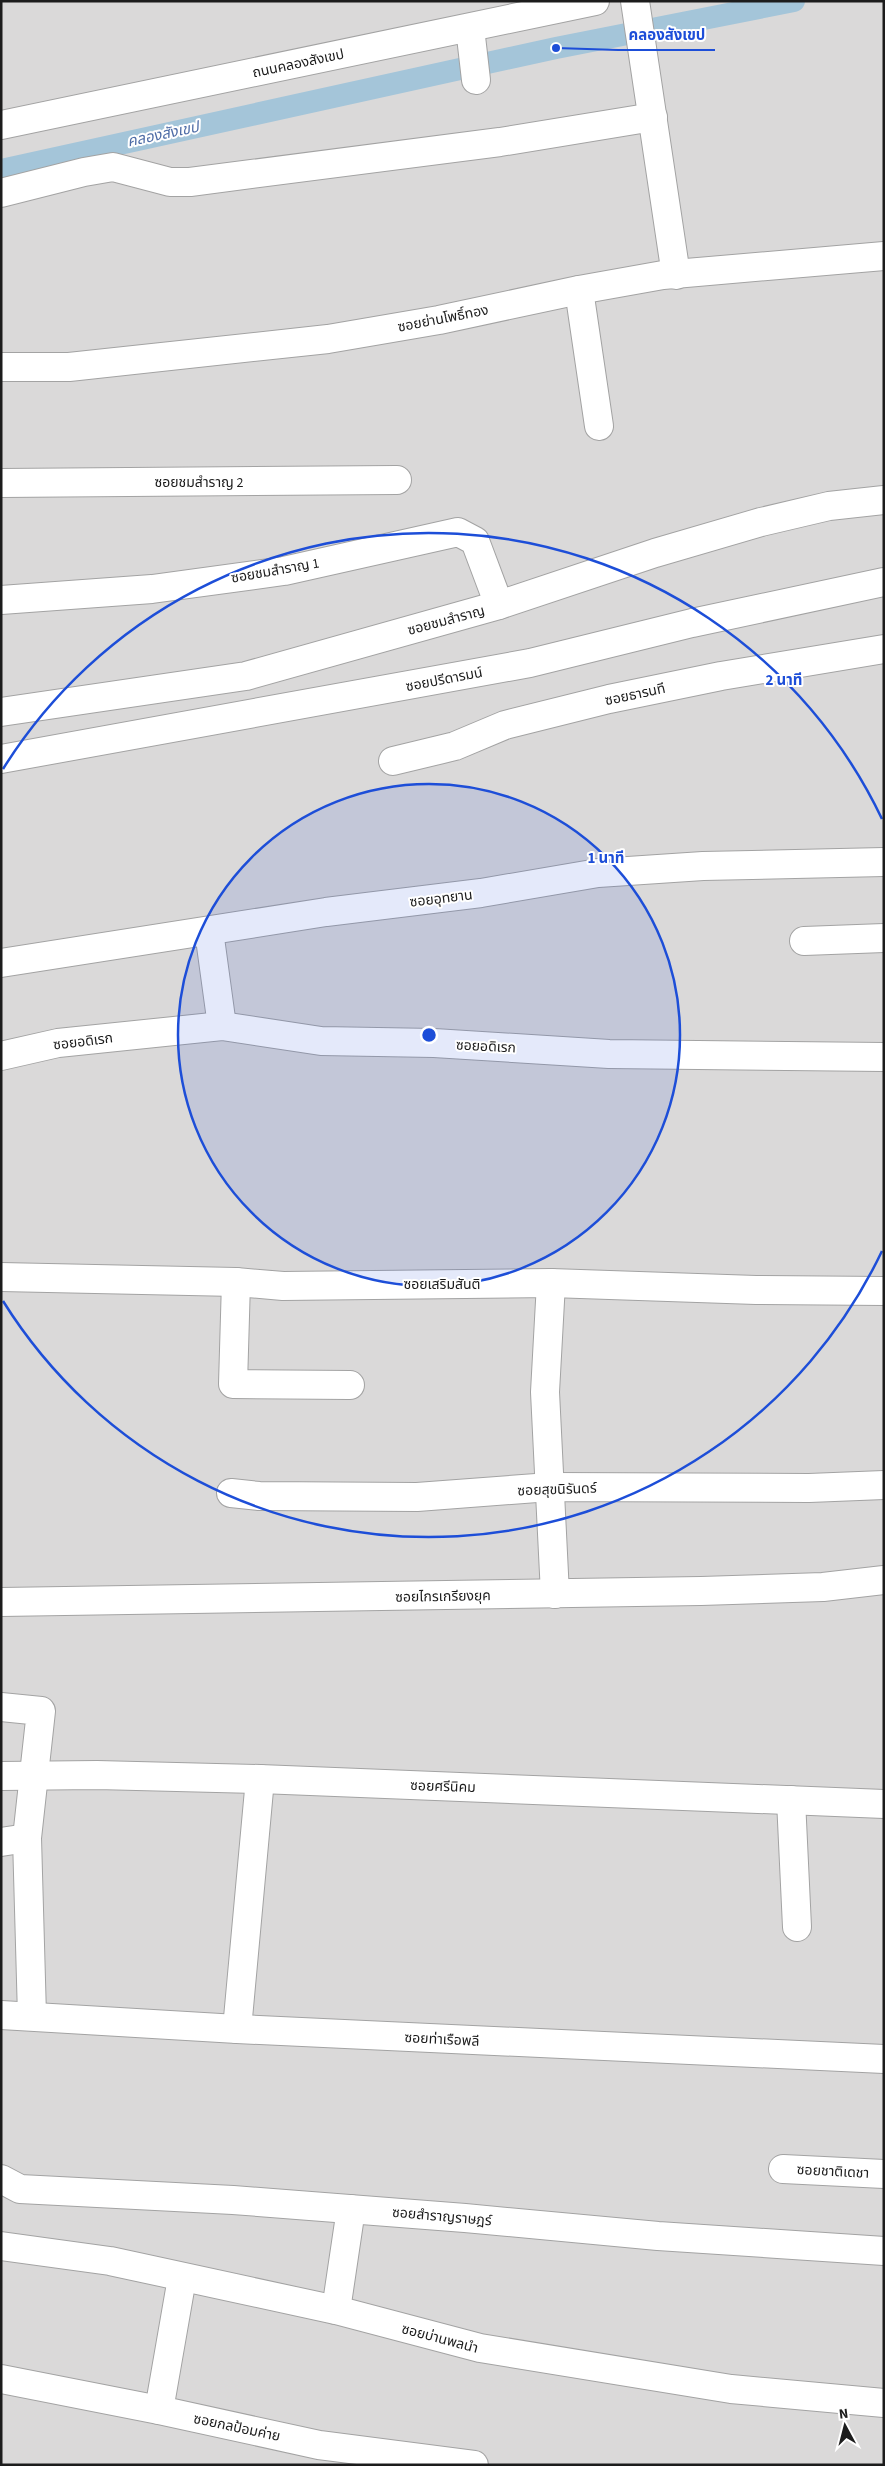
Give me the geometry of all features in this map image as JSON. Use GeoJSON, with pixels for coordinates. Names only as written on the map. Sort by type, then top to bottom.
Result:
{"type":"FeatureCollection","features":[{"type":"Feature","properties":{"kind":"street","name":"ถนนคลองสังเขป"},"geometry":{"type":"LineString","coordinates":[[1,125],[595,1]]}},
{"type":"Feature","properties":{"kind":"street"},"geometry":{"type":"LineString","coordinates":[[635,1],[676,274]]}},
{"type":"Feature","properties":{"kind":"street"},"geometry":{"type":"LineString","coordinates":[[470,28],[476,80]]}},
{"type":"Feature","properties":{"kind":"street"},"geometry":{"type":"LineString","coordinates":[[1,193],[84,172],[113,167],[170,182],[190,182],[500,142],[653,116]]}},
{"type":"Feature","properties":{"kind":"street","name":"ซอยย่านโพธิ์ทอง"},"geometry":{"type":"LineString","coordinates":[[1,367],[69,366],[328,339],[439,320],[579,290],[676,274],[884,256]]}},
{"type":"Feature","properties":{"kind":"street"},"geometry":{"type":"LineString","coordinates":[[579,290],[598,426]]}},
{"type":"Feature","properties":{"kind":"street","name":"ซอยชมสำราญ 2"},"geometry":{"type":"LineString","coordinates":[[1,483],[396,480]]}},
{"type":"Feature","properties":{"kind":"street","name":"ซอยชมสำราญ"},"geometry":{"type":"LineString","coordinates":[[1,712],[246,676],[500,605],[654,553],[761,522],[829,506],[884,500]]}},
{"type":"Feature","properties":{"kind":"street","name":"ซอยชมสำราญ 1"},"geometry":{"type":"LineString","coordinates":[[1,600],[152,589],[284,571],[458,532],[475,541],[500,605]]}},
{"type":"Feature","properties":{"kind":"street","name":"ซอยปรีดารมน์"},"geometry":{"type":"LineString","coordinates":[[1,759],[530,663],[692,623],[884,582]]}},
{"type":"Feature","properties":{"kind":"street","name":"ซอยธารนที"},"geometry":{"type":"LineString","coordinates":[[393,761],[455,746],[505,725],[609,699],[721,676],[884,649]]}},
{"type":"Feature","properties":{"kind":"street","name":"ซอยอุทยาน"},"geometry":{"type":"LineString","coordinates":[[1,963],[326,912],[481,893],[598,873],[703,866],[884,862]]}},
{"type":"Feature","properties":{"kind":"street"},"geometry":{"type":"LineString","coordinates":[[210,931],[222,1026]]}},
{"type":"Feature","properties":{"kind":"street"},"geometry":{"type":"LineString","coordinates":[[804,941],[884,938]]}},
{"type":"Feature","properties":{"kind":"street","name":"ซอยอดิเรก"},"geometry":{"type":"LineString","coordinates":[[1,1056],[58,1042],[222,1026],[320,1041],[434,1043],[609,1054],[884,1057]]}},
{"type":"Feature","properties":{"kind":"street","name":"ซอยเสริมสันติ"},"geometry":{"type":"LineString","coordinates":[[1,1277],[236,1282],[282,1286],[550,1283],[756,1290],[884,1291]]}},
{"type":"Feature","properties":{"kind":"street"},"geometry":{"type":"LineString","coordinates":[[236,1282],[233,1384],[350,1384]]}},
{"type":"Feature","properties":{"kind":"street"},"geometry":{"type":"LineString","coordinates":[[550,1283],[545,1392],[556,1594]]}},
{"type":"Feature","properties":{"kind":"street","name":"ซอยสุขนิรันดร์"},"geometry":{"type":"LineString","coordinates":[[231,1493],[259,1496],[417,1497],[550,1487],[809,1488],[884,1485]]}},
{"type":"Feature","properties":{"kind":"street","name":"ซอยไกรเกรียงยุค"},"geometry":{"type":"LineString","coordinates":[[1,1602],[556,1594],[823,1587],[884,1580]]}},
{"type":"Feature","properties":{"kind":"street"},"geometry":{"type":"LineString","coordinates":[[1,1706],[41,1711],[35,1774],[14,1840],[32,2016]]}},
{"type":"Feature","properties":{"kind":"street","name":"ซอยศรีนิคม"},"geometry":{"type":"LineString","coordinates":[[1,1776],[35,1774],[260,1779],[884,1804]]}},
{"type":"Feature","properties":{"kind":"street"},"geometry":{"type":"LineString","coordinates":[[237,2029],[260,1779]]}},
{"type":"Feature","properties":{"kind":"street"},"geometry":{"type":"LineString","coordinates":[[791,1800],[797,1927]]}},
{"type":"Feature","properties":{"kind":"street","name":"ซอยท่าเรือพลี"},"geometry":{"type":"LineString","coordinates":[[1,2015],[237,2029],[884,2059]]}},
{"type":"Feature","properties":{"kind":"street","name":"ซอยชาติเดชา"},"geometry":{"type":"LineString","coordinates":[[783,2169],[884,2174]]}},
{"type":"Feature","properties":{"kind":"street","name":"ซอยสำราญราษฎร์"},"geometry":{"type":"LineString","coordinates":[[1,2179],[20,2189],[233,2200],[658,2236],[884,2251]]}},
{"type":"Feature","properties":{"kind":"street"},"geometry":{"type":"LineString","coordinates":[[336,2310],[351,2209]]}},
{"type":"Feature","properties":{"kind":"street","name":"ซอยบ่านพลนำ"},"geometry":{"type":"LineString","coordinates":[[1,2246],[110,2261],[336,2310],[480,2348],[731,2389],[884,2403]]}},
{"type":"Feature","properties":{"kind":"street"},"geometry":{"type":"LineString","coordinates":[[159,2410],[182,2278]]}},
{"type":"Feature","properties":{"kind":"street","name":"ซอยกลป้อมค่าย"},"geometry":{"type":"LineString","coordinates":[[1,2379],[159,2410],[319,2445],[474,2465]]}},
{"type":"Feature","properties":{"kind":"shaded area"},"geometry":{"type":"Polygon","coordinates":[[[1,1],[884,1],[884,2465],[1,2465],[1,1]]]}},
{"type":"Feature","properties":{"kind":"waterway","name":"คลองสังเขป"},"geometry":{"type":"LineString","coordinates":[[1,170],[556,48],[794,1]]}},
{"type":"Feature","properties":{"kind":"place","name":"คลองสังเขป"},"geometry":{"type":"Point","coordinates":[556,48]}}]}
